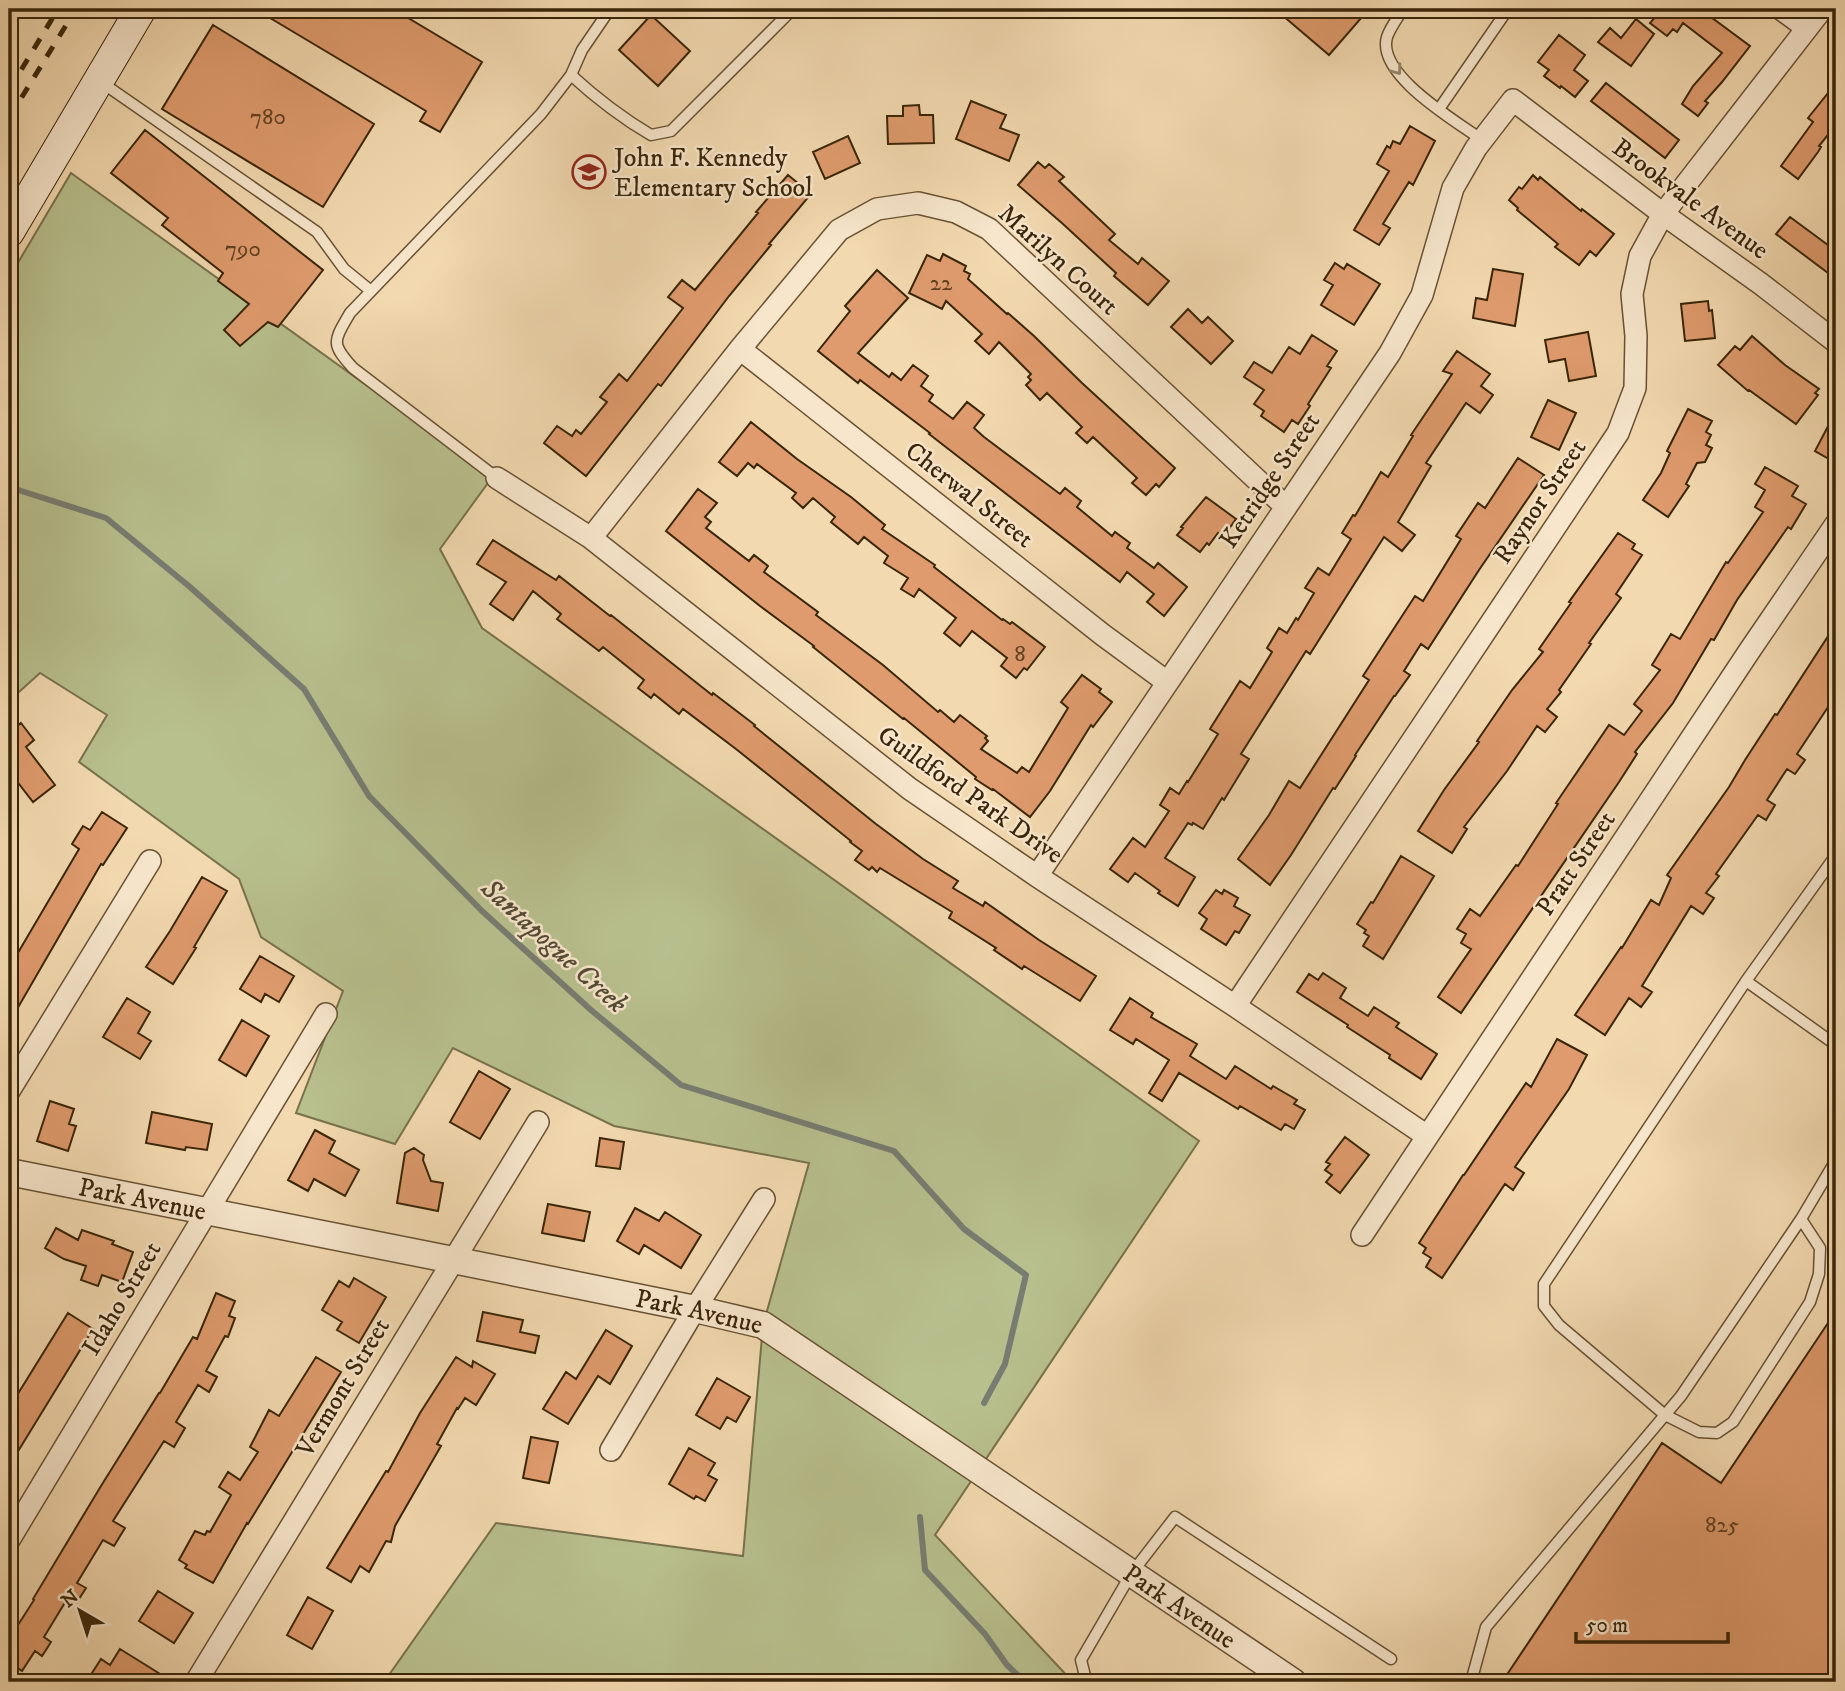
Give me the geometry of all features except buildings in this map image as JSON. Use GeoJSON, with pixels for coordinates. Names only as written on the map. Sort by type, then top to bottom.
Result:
{"type":"FeatureCollection","features":[{"type":"Feature","properties":{"kind":"main road"},"geometry":{"type":"LineString","coordinates":[[9,232],[141,9]]}},
{"type":"Feature","properties":{"kind":"street"},"geometry":{"type":"LineString","coordinates":[[1782,9],[1807,28]]}},
{"type":"Feature","properties":{"kind":"street","name":"Raynor Street"},"geometry":{"type":"LineString","coordinates":[[1235,1006],[1618,433],[1635,388],[1636,337],[1632,294],[1640,256],[1663,214],[1822,9]]}},
{"type":"Feature","properties":{"kind":"street","name":"Brookvale Avenue"},"geometry":{"type":"LineString","coordinates":[[1513,100],[1836,342]]}},
{"type":"Feature","properties":{"kind":"street","name":"Ketridge Street"},"geometry":{"type":"LineString","coordinates":[[1037,876],[1390,353],[1422,295],[1453,188],[1482,140],[1513,100]]}},
{"type":"Feature","properties":{"kind":"street","name":"Marilyn Court"},"geometry":{"type":"LineString","coordinates":[[591,538],[740,349],[839,230],[877,209],[918,203],[956,212],[989,229],[1285,506]]}},
{"type":"Feature","properties":{"kind":"street","name":"Cherwal Street"},"geometry":{"type":"LineString","coordinates":[[740,349],[1167,682]]}},
{"type":"Feature","properties":{"kind":"street","name":"Guildford Park Drive"},"geometry":{"type":"LineString","coordinates":[[497,478],[591,538],[910,789],[1427,1136]]}},
{"type":"Feature","properties":{"kind":"street","name":"Pratt Street"},"geometry":{"type":"LineString","coordinates":[[1362,1235],[1836,524]]}},
{"type":"Feature","properties":{"kind":"street"},"geometry":{"type":"LineString","coordinates":[[9,1091],[150,861]]}},
{"type":"Feature","properties":{"kind":"street","name":"Idaho Street"},"geometry":{"type":"LineString","coordinates":[[9,1540],[326,1014]]}},
{"type":"Feature","properties":{"kind":"street","name":"Vermont Street"},"geometry":{"type":"LineString","coordinates":[[196,1682],[538,1122]]}},
{"type":"Feature","properties":{"kind":"street","name":"Park Avenue"},"geometry":{"type":"LineString","coordinates":[[9,1172],[695,1309],[763,1325],[1293,1682]]}},
{"type":"Feature","properties":{"kind":"street"},"geometry":{"type":"LineString","coordinates":[[611,1450],[764,1199]]}},
{"type":"Feature","properties":{"kind":"lane"},"geometry":{"type":"LineString","coordinates":[[497,478],[354,368],[338,352],[336,337],[350,313],[541,114],[571,75],[582,50],[610,9]]}},
{"type":"Feature","properties":{"kind":"lane"},"geometry":{"type":"LineString","coordinates":[[571,75],[631,124],[651,135],[671,131],[787,15],[787,9]]}},
{"type":"Feature","properties":{"kind":"lane"},"geometry":{"type":"LineString","coordinates":[[1403,9],[1387,38],[1387,53],[1392,67],[1417,93],[1482,140]]}},
{"type":"Feature","properties":{"kind":"lane"},"geometry":{"type":"LineString","coordinates":[[1438,109],[1508,9]]}},
{"type":"Feature","properties":{"kind":"lane"},"geometry":{"type":"LineString","coordinates":[[98,81],[317,232],[344,269],[371,291]]}},
{"type":"Feature","properties":{"kind":"lane"},"geometry":{"type":"LineString","coordinates":[[1801,1219],[1820,1248],[1819,1274],[1810,1302],[1733,1422],[1717,1433],[1699,1432],[1665,1415],[1559,1325],[1544,1306],[1544,1284],[1746,981],[1836,855]]}},
{"type":"Feature","properties":{"kind":"lane"},"geometry":{"type":"LineString","coordinates":[[1746,981],[1832,1043],[1836,1029]]}},
{"type":"Feature","properties":{"kind":"lane"},"geometry":{"type":"LineString","coordinates":[[1471,1682],[1486,1627],[1681,1396],[1801,1219],[1836,1160]]}},
{"type":"Feature","properties":{"kind":"lane"},"geometry":{"type":"LineString","coordinates":[[1090,1682],[1086,1680],[1081,1660],[1131,1574],[1175,1517],[1391,1659]]}},
{"type":"Feature","properties":{"kind":"green space"},"geometry":{"type":"Polygon","coordinates":[[[71,173],[493,476],[440,549],[482,628],[1199,1141],[935,1535],[1073,1682],[384,1682],[496,1523],[743,1556],[763,1325],[809,1163],[614,1126],[453,1048],[395,1144],[296,1113],[343,991],[261,937],[239,879],[79,762],[107,715],[40,673],[9,701],[9,278],[71,173]]]}},
{"type":"Feature","properties":{"kind":"waterway","name":"Santapogue Creek"},"geometry":{"type":"LineString","coordinates":[[9,487],[106,518],[190,587],[304,689],[369,796],[482,911],[591,1010],[681,1085],[894,1151],[964,1229],[1026,1275],[1005,1364],[984,1403]]}},
{"type":"Feature","properties":{"kind":"waterway","name":"Santapogue Creek"},"geometry":{"type":"LineString","coordinates":[[920,1517],[925,1570],[985,1634],[1007,1665],[1025,1682]]}},
{"type":"Feature","properties":{"kind":"railway"},"geometry":{"type":"LineString","coordinates":[[9,90],[58,9]]}},
{"type":"Feature","properties":{"kind":"railway"},"geometry":{"type":"LineString","coordinates":[[9,118],[76,9]]}},
{"type":"Feature","properties":{"kind":"place","name":"John F. Kennedy Elementary School"},"geometry":{"type":"Point","coordinates":[589,172]}}]}
